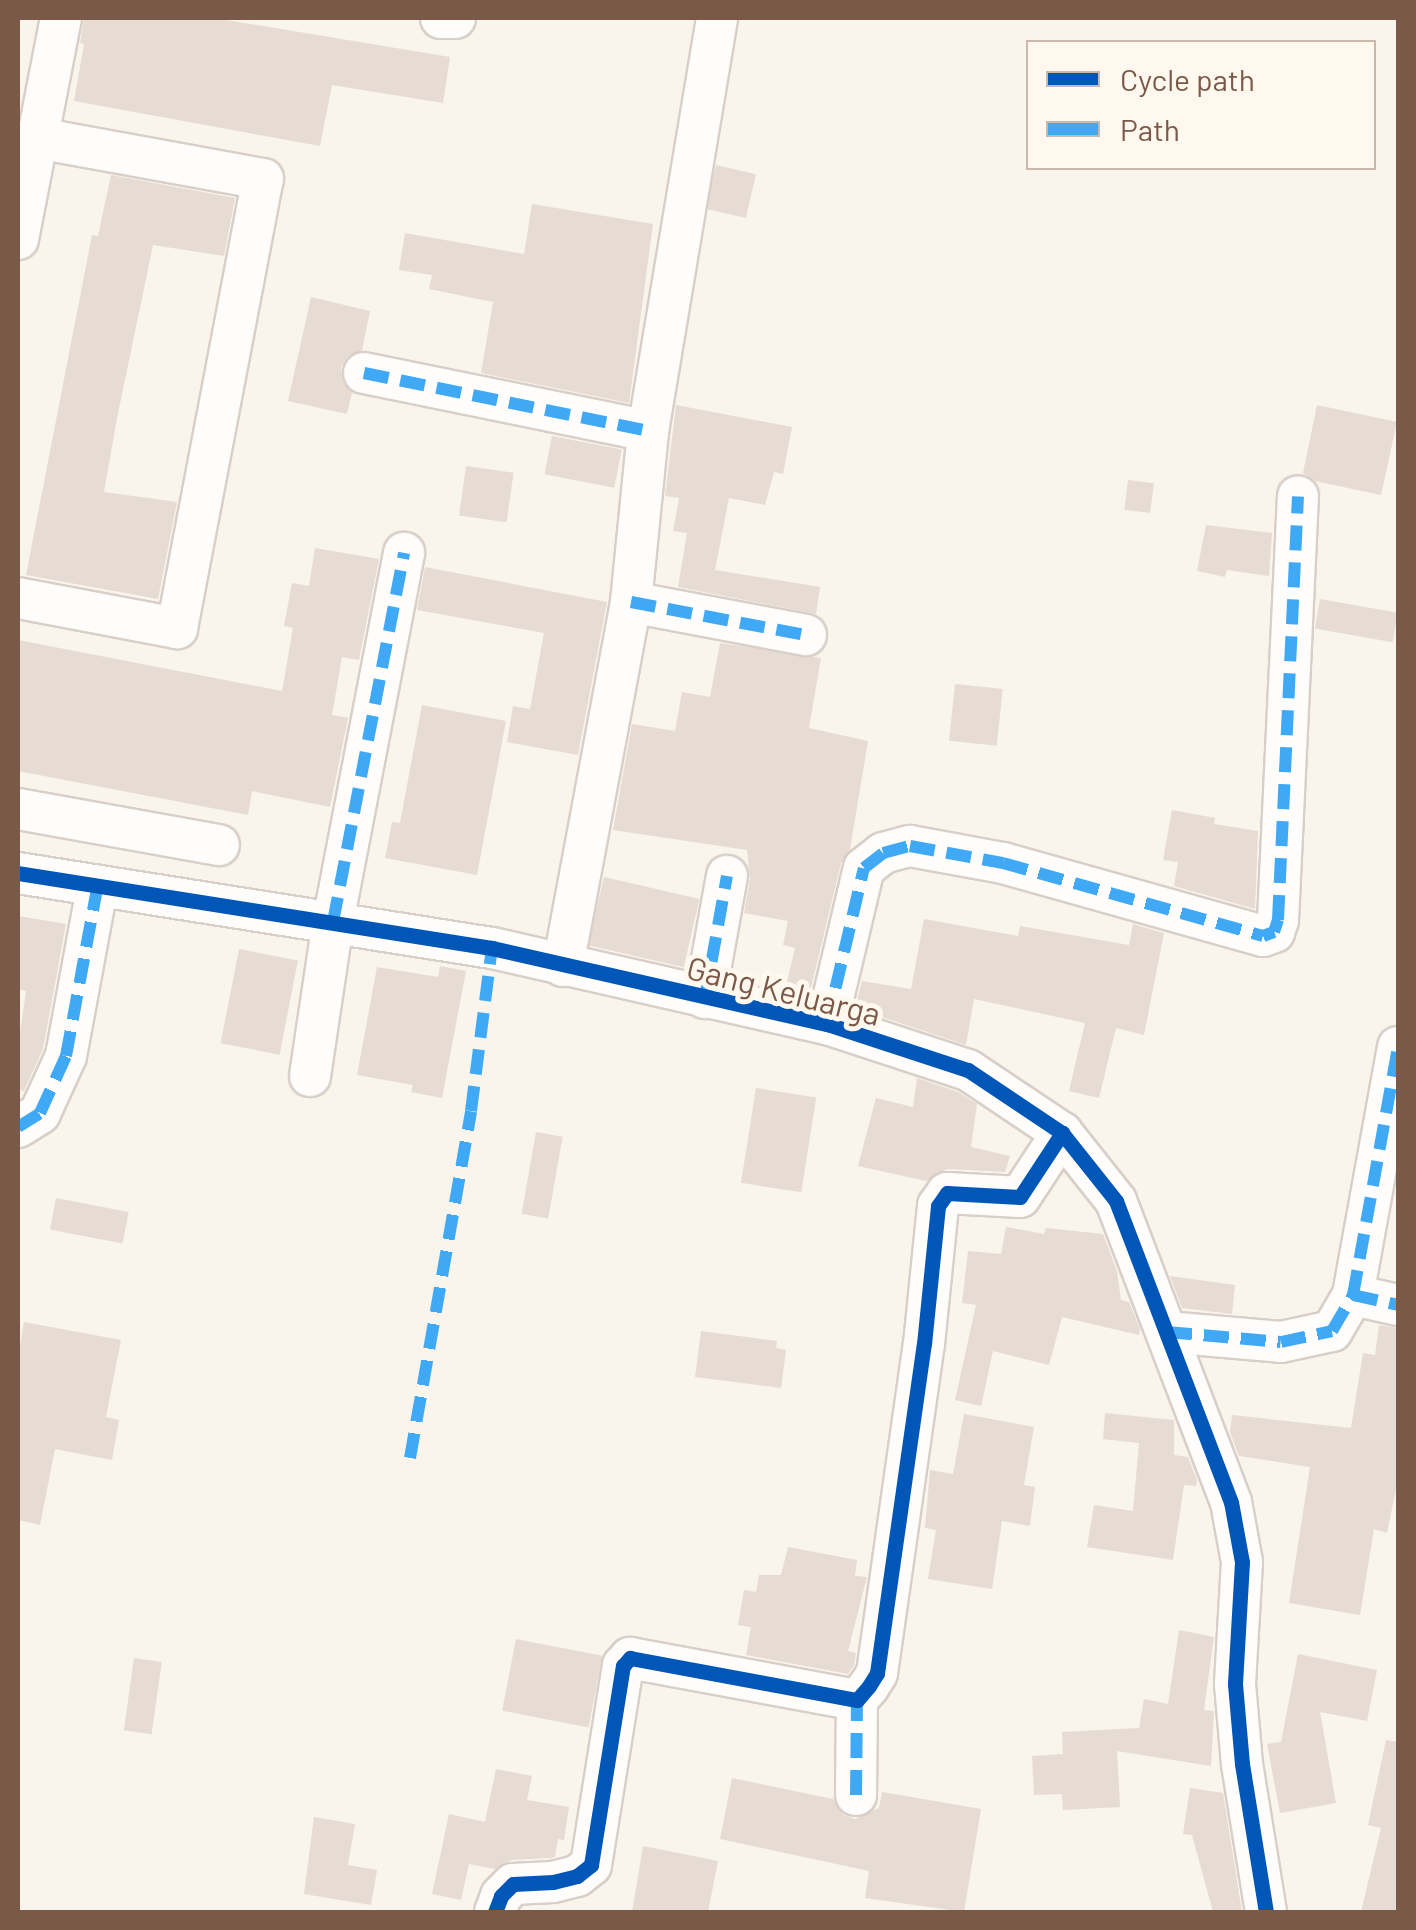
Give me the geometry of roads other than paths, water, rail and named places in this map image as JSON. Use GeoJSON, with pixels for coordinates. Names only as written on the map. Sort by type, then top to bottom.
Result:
{"type":"FeatureCollection","features":[{"type":"Feature","properties":{"kind":"street"},"geometry":{"type":"LineString","coordinates":[[18,239],[61,18]]}},
{"type":"Feature","properties":{"kind":"street"},"geometry":{"type":"LineString","coordinates":[[442,18],[455,18]]}},
{"type":"Feature","properties":{"kind":"street"},"geometry":{"type":"LineString","coordinates":[[563,966],[631,602],[648,431],[717,18]]}},
{"type":"Feature","properties":{"kind":"street"},"geometry":{"type":"LineString","coordinates":[[18,598],[177,628],[263,179],[38,138]]}},
{"type":"Feature","properties":{"kind":"street"},"geometry":{"type":"LineString","coordinates":[[364,373],[648,431]]}},
{"type":"Feature","properties":{"kind":"street"},"geometry":{"type":"LineString","coordinates":[[827,1024],[864,868],[883,853],[910,846],[1003,863],[1262,936],[1274,932],[1278,920],[1298,496]]}},
{"type":"Feature","properties":{"kind":"street"},"geometry":{"type":"LineString","coordinates":[[310,1076],[333,922],[404,552]]}},
{"type":"Feature","properties":{"kind":"street"},"geometry":{"type":"LineString","coordinates":[[631,602],[806,635]]}},
{"type":"Feature","properties":{"kind":"street"},"geometry":{"type":"LineString","coordinates":[[18,809],[219,845]]}},
{"type":"Feature","properties":{"kind":"street","name":"Gang Keluarga"},"geometry":{"type":"LineString","coordinates":[[18,873],[492,948],[827,1024],[968,1070],[1071,1144],[1116,1201],[1239,1534],[1242,1562],[1235,1684],[1242,1764],[1266,1912]]}},
{"type":"Feature","properties":{"kind":"street"},"geometry":{"type":"LineString","coordinates":[[705,998],[727,876]]}},
{"type":"Feature","properties":{"kind":"street"},"geometry":{"type":"LineString","coordinates":[[18,1128],[40,1113],[66,1056],[97,888]]}},
{"type":"Feature","properties":{"kind":"street"},"geometry":{"type":"LineString","coordinates":[[1167,1332],[1281,1342],[1332,1332],[1353,1296],[1398,1047]]}},
{"type":"Feature","properties":{"kind":"street"},"geometry":{"type":"LineString","coordinates":[[856,1795],[857,1700],[877,1674],[924,1344],[938,1206],[946,1193],[1020,1197],[1071,1144]]}},
{"type":"Feature","properties":{"kind":"street"},"geometry":{"type":"LineString","coordinates":[[1353,1296],[1398,1304]]}},
{"type":"Feature","properties":{"kind":"street"},"geometry":{"type":"LineString","coordinates":[[495,1912],[500,1896],[513,1884],[554,1882],[577,1876],[590,1865],[624,1666],[630,1658],[857,1700]]}}]}
